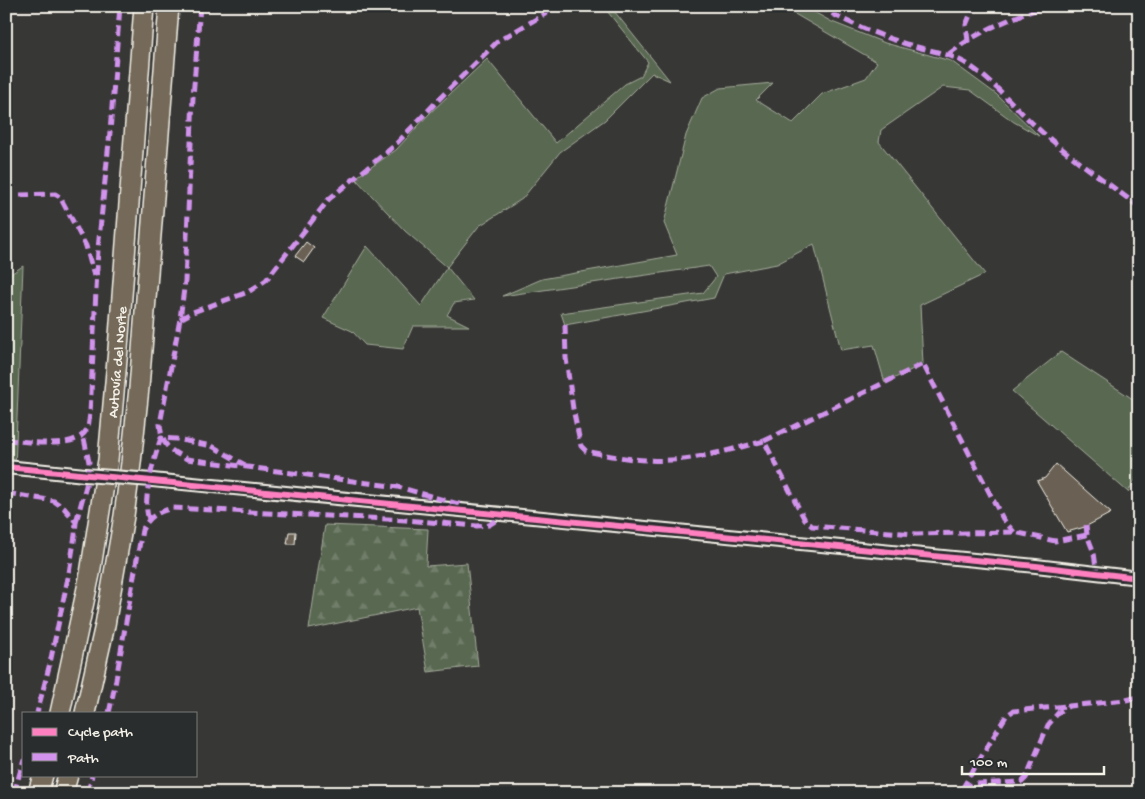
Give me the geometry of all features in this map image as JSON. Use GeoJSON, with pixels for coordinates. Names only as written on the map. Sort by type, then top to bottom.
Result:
{"type":"FeatureCollection","features":[{"type":"Feature","properties":{"kind":"highway","name":"Autovía del Norte"},"geometry":{"type":"LineString","coordinates":[[60,712],[90,574],[108,460],[144,6]]}},
{"type":"Feature","properties":{"kind":"highway","name":"Autovía del Norte"},"geometry":{"type":"LineString","coordinates":[[85,712],[105,625],[131,463],[146,309],[168,6]]}},
{"type":"Feature","properties":{"kind":"highway"},"geometry":{"type":"LineString","coordinates":[[38,793],[43,776]]}},
{"type":"Feature","properties":{"kind":"highway"},"geometry":{"type":"LineString","coordinates":[[63,793],[68,776]]}},
{"type":"Feature","properties":{"kind":"street"},"geometry":{"type":"LineString","coordinates":[[6,467],[1036,566],[1139,578]]}},
{"type":"Feature","properties":{"kind":"green space"},"geometry":{"type":"Polygon","coordinates":[[[603,6],[610,6],[670,81],[652,73],[605,120],[560,152],[522,199],[479,226],[447,267],[405,231],[355,178],[396,150],[429,114],[487,59],[556,143],[625,84],[641,76],[648,62],[603,6]]]}},
{"type":"Feature","properties":{"kind":"green space"},"geometry":{"type":"Polygon","coordinates":[[[781,6],[807,6],[812,11],[832,22],[885,43],[951,61],[996,94],[1039,136],[1014,122],[970,90],[943,87],[881,130],[879,142],[985,274],[920,305],[923,364],[885,383],[874,345],[841,350],[814,244],[777,264],[724,274],[714,298],[565,325],[561,313],[703,293],[716,277],[709,266],[502,296],[542,279],[677,255],[664,223],[686,135],[702,98],[720,88],[773,83],[756,100],[793,123],[822,94],[866,78],[877,62],[781,6]]]}},
{"type":"Feature","properties":{"kind":"green space"},"geometry":{"type":"Polygon","coordinates":[[[367,246],[421,306],[447,267],[474,300],[454,303],[447,315],[469,326],[413,326],[403,349],[365,345],[352,331],[323,318],[367,246]]]}},
{"type":"Feature","properties":{"kind":"green space"},"geometry":{"type":"Polygon","coordinates":[[[23,266],[15,468],[6,467],[6,277],[23,266]]]}},
{"type":"Feature","properties":{"kind":"green space"},"geometry":{"type":"Polygon","coordinates":[[[1061,352],[1139,403],[1139,473],[1128,492],[1012,391],[1061,352]]]}},
{"type":"Feature","properties":{"kind":"green space"},"geometry":{"type":"Polygon","coordinates":[[[325,525],[428,529],[426,566],[467,563],[478,666],[428,672],[417,607],[309,629],[325,525]]]}},
{"type":"Feature","properties":{"kind":"building"},"geometry":{"type":"Polygon","coordinates":[[[306,242],[314,248],[304,262],[295,256],[306,242]]]}},
{"type":"Feature","properties":{"kind":"building"},"geometry":{"type":"Polygon","coordinates":[[[1056,464],[1111,513],[1085,527],[1067,532],[1037,481],[1045,478],[1056,464]]]}},
{"type":"Feature","properties":{"kind":"building"},"geometry":{"type":"Polygon","coordinates":[[[289,532],[296,532],[295,544],[287,544],[289,532]]]}},
{"type":"Feature","properties":{"kind":"marked path"},"geometry":{"type":"LineString","coordinates":[[6,440],[38,443],[62,442],[81,436],[88,426],[98,249],[120,6]]}},
{"type":"Feature","properties":{"kind":"marked path"},"geometry":{"type":"LineString","coordinates":[[200,6],[193,97],[185,281],[180,319],[160,424],[164,442],[175,453],[187,459],[398,487],[462,505]]}},
{"type":"Feature","properties":{"kind":"marked path"},"geometry":{"type":"LineString","coordinates":[[180,319],[193,312],[248,292],[266,280],[329,199],[394,146],[498,41],[545,14],[553,6]]}},
{"type":"Feature","properties":{"kind":"marked path"},"geometry":{"type":"LineString","coordinates":[[819,6],[875,33],[946,55],[967,64],[978,71],[1054,143],[1139,207]]}},
{"type":"Feature","properties":{"kind":"marked path"},"geometry":{"type":"LineString","coordinates":[[968,41],[966,25],[974,6]]}},
{"type":"Feature","properties":{"kind":"marked path"},"geometry":{"type":"LineString","coordinates":[[949,54],[972,38],[996,26],[1048,6]]}},
{"type":"Feature","properties":{"kind":"marked path"},"geometry":{"type":"LineString","coordinates":[[20,195],[55,194],[60,197],[86,246],[94,276]]}},
{"type":"Feature","properties":{"kind":"marked path"},"geometry":{"type":"LineString","coordinates":[[565,325],[566,358],[573,409],[581,446],[586,451],[616,457],[676,460],[735,449],[764,441],[805,520],[812,526],[916,534],[1014,532],[1055,541],[1087,535]]}},
{"type":"Feature","properties":{"kind":"marked path"},"geometry":{"type":"LineString","coordinates":[[764,441],[923,364],[1003,519],[1014,532]]}},
{"type":"Feature","properties":{"kind":"marked path"},"geometry":{"type":"LineString","coordinates":[[76,522],[86,486],[89,462],[83,434]]}},
{"type":"Feature","properties":{"kind":"marked path"},"geometry":{"type":"LineString","coordinates":[[149,519],[147,511],[148,490],[152,467],[161,438],[212,446],[245,465]]}},
{"type":"Feature","properties":{"kind":"marked path"},"geometry":{"type":"LineString","coordinates":[[6,493],[54,501],[64,508],[76,522],[69,573],[50,663],[37,712]]}},
{"type":"Feature","properties":{"kind":"marked path"},"geometry":{"type":"LineString","coordinates":[[109,712],[142,530],[148,521],[158,513],[172,508],[405,520],[477,526],[489,525],[504,515]]}},
{"type":"Feature","properties":{"kind":"marked path"},"geometry":{"type":"LineString","coordinates":[[1086,525],[1087,535],[1094,553],[1097,574]]}},
{"type":"Feature","properties":{"kind":"marked path"},"geometry":{"type":"LineString","coordinates":[[962,789],[973,784],[1022,782],[1026,778],[1048,725],[1059,712],[1069,706],[1139,697]]}},
{"type":"Feature","properties":{"kind":"marked path"},"geometry":{"type":"LineString","coordinates":[[962,789],[1006,716],[1013,711],[1067,706]]}},
{"type":"Feature","properties":{"kind":"marked path"},"geometry":{"type":"LineString","coordinates":[[14,793],[22,766]]}},
{"type":"Feature","properties":{"kind":"marked path"},"geometry":{"type":"LineString","coordinates":[[88,793],[92,776]]}},
{"type":"Feature","properties":{"kind":"cycle path"},"geometry":{"type":"LineString","coordinates":[[6,467],[1036,566],[1139,578]]}}]}
